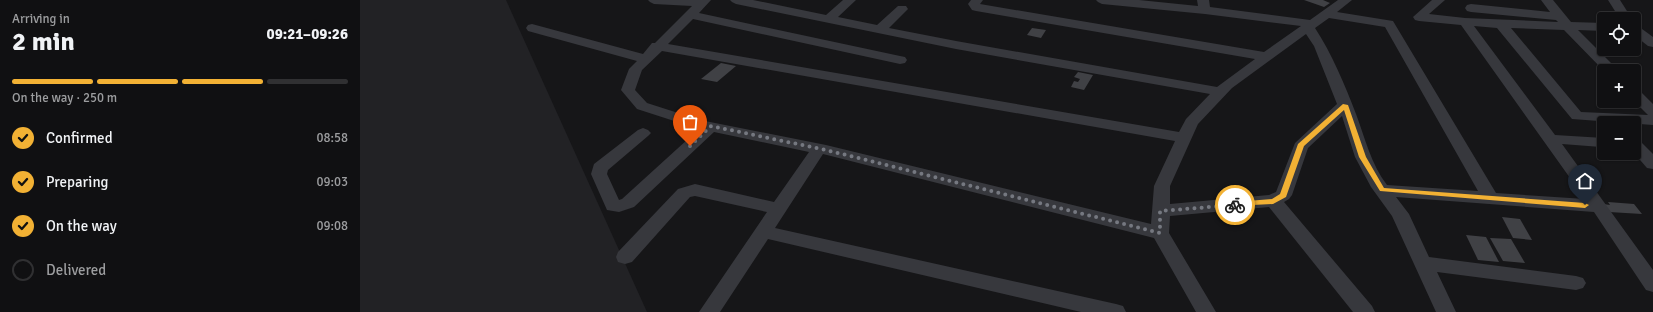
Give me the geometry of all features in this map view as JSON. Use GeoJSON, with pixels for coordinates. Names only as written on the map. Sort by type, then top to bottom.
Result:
{"type":"FeatureCollection","features":[{"type":"Feature","properties":{"kind":"street"},"geometry":{"type":"LineString","coordinates":[[654,0],[703,2]]}},
{"type":"Feature","properties":{"kind":"street"},"geometry":{"type":"LineString","coordinates":[[736,0],[778,4],[828,19],[956,45],[1220,92]]}},
{"type":"Feature","properties":{"kind":"street"},"geometry":{"type":"LineString","coordinates":[[828,19],[850,0]]}},
{"type":"Feature","properties":{"kind":"street"},"geometry":{"type":"LineString","coordinates":[[977,0],[974,4],[976,7],[1267,57]]}},
{"type":"Feature","properties":{"kind":"street"},"geometry":{"type":"LineString","coordinates":[[1102,0],[1204,5],[1310,26]]}},
{"type":"Feature","properties":{"kind":"street"},"geometry":{"type":"LineString","coordinates":[[1206,312],[1160,233],[1162,186],[1191,122],[1220,92],[1227,85],[1346,0]]}},
{"type":"Feature","properties":{"kind":"street"},"geometry":{"type":"LineString","coordinates":[[1439,0],[1419,17],[1501,24],[1562,21]]}},
{"type":"Feature","properties":{"kind":"street"},"geometry":{"type":"LineString","coordinates":[[1547,0],[1562,21],[1605,64]]}},
{"type":"Feature","properties":{"kind":"street"},"geometry":{"type":"LineString","coordinates":[[1614,0],[1622,12]]}},
{"type":"Feature","properties":{"kind":"street"},"geometry":{"type":"LineString","coordinates":[[703,2],[657,46],[636,69],[628,90],[642,106],[711,126],[819,149],[1160,233]]}},
{"type":"Feature","properties":{"kind":"street"},"geometry":{"type":"LineString","coordinates":[[1471,8],[1597,25]]}},
{"type":"Feature","properties":{"kind":"street"},"geometry":{"type":"LineString","coordinates":[[880,29],[902,9]]}},
{"type":"Feature","properties":{"kind":"street"},"geometry":{"type":"LineString","coordinates":[[1327,14],[1389,24],[1490,197]]}},
{"type":"Feature","properties":{"kind":"street"},"geometry":{"type":"LineString","coordinates":[[690,15],[900,60]]}},
{"type":"Feature","properties":{"kind":"street"},"geometry":{"type":"LineString","coordinates":[[1465,22],[1600,206],[1653,285]]}},
{"type":"Feature","properties":{"kind":"street"},"geometry":{"type":"LineString","coordinates":[[1501,24],[1577,116],[1597,137]]}},
{"type":"Feature","properties":{"kind":"street"},"geometry":{"type":"LineString","coordinates":[[1310,26],[1345,105],[1363,157],[1382,190],[1400,214],[1446,312]]}},
{"type":"Feature","properties":{"kind":"street"},"geometry":{"type":"LineString","coordinates":[[532,28],[645,59]]}},
{"type":"Feature","properties":{"kind":"street"},"geometry":{"type":"LineString","coordinates":[[1641,28],[1653,29]]}},
{"type":"Feature","properties":{"kind":"street"},"geometry":{"type":"LineString","coordinates":[[1641,34],[1653,43]]}},
{"type":"Feature","properties":{"kind":"street"},"geometry":{"type":"LineString","coordinates":[[657,46],[1184,138]]}},
{"type":"Feature","properties":{"kind":"street"},"geometry":{"type":"LineString","coordinates":[[1641,100],[1653,112]]}},
{"type":"Feature","properties":{"kind":"street"},"geometry":{"type":"LineString","coordinates":[[1160,211],[1273,201],[1283,195],[1301,146],[1345,105]]}},
{"type":"Feature","properties":{"kind":"street"},"geometry":{"type":"LineString","coordinates":[[1577,116],[1653,120]]}},
{"type":"Feature","properties":{"kind":"street"},"geometry":{"type":"LineString","coordinates":[[643,133],[600,168],[598,174],[613,206],[628,203],[711,126]]}},
{"type":"Feature","properties":{"kind":"street"},"geometry":{"type":"LineString","coordinates":[[1550,139],[1597,142]]}},
{"type":"Feature","properties":{"kind":"street"},"geometry":{"type":"LineString","coordinates":[[1641,145],[1653,146]]}},
{"type":"Feature","properties":{"kind":"street"},"geometry":{"type":"LineString","coordinates":[[709,312],[819,149]]}},
{"type":"Feature","properties":{"kind":"street"},"geometry":{"type":"LineString","coordinates":[[1641,152],[1653,164]]}},
{"type":"Feature","properties":{"kind":"street"},"geometry":{"type":"LineString","coordinates":[[625,257],[684,192],[689,190],[696,190],[779,209]]}},
{"type":"Feature","properties":{"kind":"street"},"geometry":{"type":"LineString","coordinates":[[1382,190],[1600,206]]}},
{"type":"Feature","properties":{"kind":"street"},"geometry":{"type":"LineString","coordinates":[[1273,201],[1365,312]]}},
{"type":"Feature","properties":{"kind":"street"},"geometry":{"type":"LineString","coordinates":[[763,232],[1116,312]]}},
{"type":"Feature","properties":{"kind":"street"},"geometry":{"type":"LineString","coordinates":[[1423,264],[1576,283]]}},
{"type":"Feature","properties":{"kind":"shaded area"},"geometry":{"type":"Polygon","coordinates":[[[360,0],[506,0],[647,312],[360,312],[360,0]]]}},
{"type":"Feature","properties":{"kind":"building"},"geometry":{"type":"Polygon","coordinates":[[[1304,0],[1323,0],[1330,3],[1324,7],[1304,0]]]}},
{"type":"Feature","properties":{"kind":"building"},"geometry":{"type":"Polygon","coordinates":[[[1032,28],[1046,30],[1041,38],[1027,35],[1032,28]]]}},
{"type":"Feature","properties":{"kind":"building"},"geometry":{"type":"Polygon","coordinates":[[[721,63],[736,66],[717,82],[701,79],[721,63]]]}},
{"type":"Feature","properties":{"kind":"building"},"geometry":{"type":"Polygon","coordinates":[[[1078,72],[1093,75],[1084,90],[1071,87],[1074,81],[1078,82],[1080,79],[1074,77],[1078,72]]]}},
{"type":"Feature","properties":{"kind":"building"},"geometry":{"type":"Polygon","coordinates":[[[1608,202],[1634,204],[1642,214],[1609,212],[1603,204],[1610,205],[1608,202]]]}},
{"type":"Feature","properties":{"kind":"building"},"geometry":{"type":"Polygon","coordinates":[[[1502,217],[1520,219],[1532,240],[1513,238],[1502,217]]]}},
{"type":"Feature","properties":{"kind":"building"},"geometry":{"type":"Polygon","coordinates":[[[1466,235],[1486,237],[1499,262],[1478,260],[1466,235]]]}},
{"type":"Feature","properties":{"kind":"building"},"geometry":{"type":"Polygon","coordinates":[[[1490,238],[1511,239],[1525,263],[1503,261],[1490,238]]]}},
{"type":"Feature","properties":{"kind":"way so far"},"geometry":{"type":"LineString","coordinates":[[690,146],[711,126],[826,150],[1160,233],[1160,211],[1235,205]]}},
{"type":"Feature","properties":{"kind":"route"},"geometry":{"type":"LineString","coordinates":[[1235,205],[1273,201],[1283,195],[1289,175],[1301,146],[1345,105],[1363,157],[1382,190],[1585,205]]}}]}
